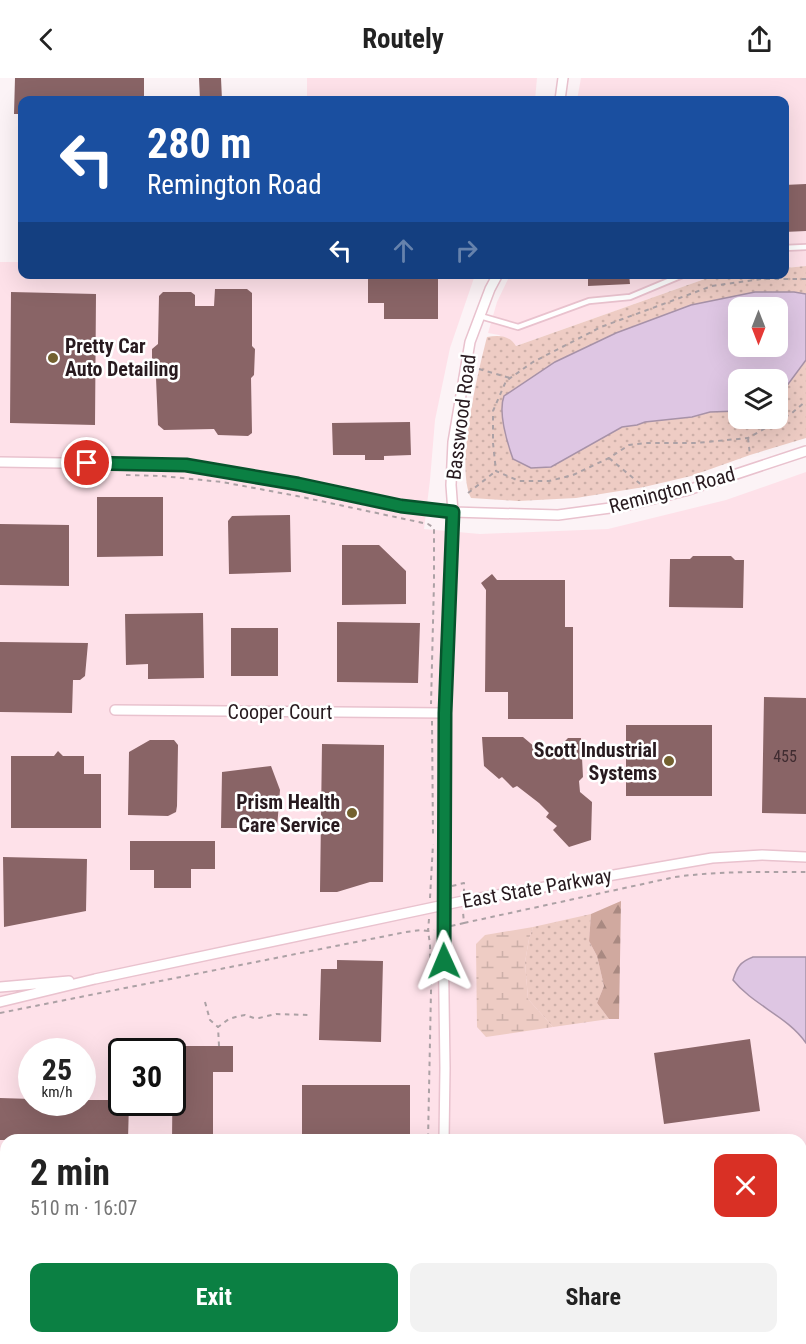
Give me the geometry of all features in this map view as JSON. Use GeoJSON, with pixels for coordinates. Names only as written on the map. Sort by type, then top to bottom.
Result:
{"type":"FeatureCollection","features":[{"type":"Feature","properties":{"kind":"street"},"geometry":{"type":"LineString","coordinates":[[561,96],[564,78]]}},
{"type":"Feature","properties":{"kind":"street","name":"Basswood Road"},"geometry":{"type":"LineString","coordinates":[[444,1134],[445,713],[453,512],[451,485],[453,442],[470,342],[495,279]]}},
{"type":"Feature","properties":{"kind":"street","name":"Remington Road"},"geometry":{"type":"LineString","coordinates":[[0,462],[186,465],[298,484],[401,506],[453,512],[558,515],[625,506],[685,491],[806,451]]}},
{"type":"Feature","properties":{"kind":"street","name":"Cooper Court"},"geometry":{"type":"LineString","coordinates":[[115,710],[445,713]]}},
{"type":"Feature","properties":{"kind":"street","name":"East State Parkway"},"geometry":{"type":"LineString","coordinates":[[0,1002],[95,979],[443,905],[712,858],[762,855],[806,857]]}},
{"type":"Feature","properties":{"kind":"street","name":"East State Parkway"},"geometry":{"type":"LineString","coordinates":[[0,987],[95,979]]}},
{"type":"Feature","properties":{"kind":"lane"},"geometry":{"type":"LineString","coordinates":[[789,248],[806,247]]}},
{"type":"Feature","properties":{"kind":"lane"},"geometry":{"type":"LineString","coordinates":[[480,316],[518,327],[589,301],[630,297],[673,279]]}},
{"type":"Feature","properties":{"kind":"path"},"geometry":{"type":"LineString","coordinates":[[496,471],[493,411],[506,381],[533,362],[601,327],[712,286],[761,279],[806,279]]}},
{"type":"Feature","properties":{"kind":"path"},"geometry":{"type":"LineString","coordinates":[[479,369],[510,378]]}},
{"type":"Feature","properties":{"kind":"path"},"geometry":{"type":"LineString","coordinates":[[496,471],[519,482],[549,482],[573,475],[628,446],[646,443],[696,444],[748,438],[792,413],[806,401]]}},
{"type":"Feature","properties":{"kind":"path"},"geometry":{"type":"LineString","coordinates":[[748,438],[750,455]]}},
{"type":"Feature","properties":{"kind":"path"},"geometry":{"type":"LineString","coordinates":[[609,458],[644,487]]}},
{"type":"Feature","properties":{"kind":"path"},"geometry":{"type":"LineString","coordinates":[[468,493],[496,471]]}},
{"type":"Feature","properties":{"kind":"path"},"geometry":{"type":"LineString","coordinates":[[119,475],[162,476],[241,485],[397,517],[428,524],[434,528]]}},
{"type":"Feature","properties":{"kind":"path"},"geometry":{"type":"LineString","coordinates":[[464,923],[675,877],[750,871],[806,872]]}},
{"type":"Feature","properties":{"kind":"path"},"geometry":{"type":"LineString","coordinates":[[0,1013],[406,932],[428,931],[431,979],[428,1134]]}},
{"type":"Feature","properties":{"kind":"path"},"geometry":{"type":"LineString","coordinates":[[205,1002],[210,1020],[218,1027],[219,1046]]}},
{"type":"Feature","properties":{"kind":"path"},"geometry":{"type":"LineString","coordinates":[[218,1027],[229,1019],[245,1015],[254,1018],[276,1014],[311,1015]]}},
{"type":"Feature","properties":{"kind":"shaded area"},"geometry":{"type":"Polygon","coordinates":[[[307,78],[537,78],[535,96],[307,96],[307,78]]]}},
{"type":"Feature","properties":{"kind":"shaded area"},"geometry":{"type":"Polygon","coordinates":[[[581,78],[806,78],[806,266],[789,268],[789,96],[578,96],[581,78]]]}},
{"type":"Feature","properties":{"kind":"shaded area"},"geometry":{"type":"Polygon","coordinates":[[[0,262],[18,262],[18,279],[474,279],[450,348],[435,420],[424,529],[480,534],[608,529],[726,500],[806,472],[806,1134],[0,1134],[0,262]]]}},
{"type":"Feature","properties":{"kind":"shaded area"},"geometry":{"type":"Polygon","coordinates":[[[508,279],[705,279],[516,346],[499,335],[488,333],[497,302],[508,279]]]}},
{"type":"Feature","properties":{"kind":"shaded area"},"geometry":{"type":"Polygon","coordinates":[[[755,292],[806,294],[806,360],[788,384],[788,369],[728,369],[728,411],[710,412],[692,417],[622,427],[551,467],[531,468],[513,459],[503,418],[504,396],[555,362],[616,333],[691,305],[728,297],[728,357],[788,357],[788,297],[730,297],[755,292]]]}},
{"type":"Feature","properties":{"kind":"shaded area"},"geometry":{"type":"Polygon","coordinates":[[[753,957],[806,957],[806,1043],[789,1025],[750,997],[733,980],[740,966],[753,957]]]}},
{"type":"Feature","properties":{"kind":"green space"},"geometry":{"type":"Polygon","coordinates":[[[806,266],[806,438],[691,476],[644,487],[576,498],[518,501],[471,498],[465,465],[467,443],[474,395],[487,337],[496,336],[510,340],[516,346],[705,279],[789,279],[789,268],[806,266]]]}},
{"type":"Feature","properties":{"kind":"green space"},"geometry":{"type":"Polygon","coordinates":[[[621,901],[619,1019],[609,1019],[597,1003],[604,986],[597,956],[589,941],[591,914],[621,901]]]}},
{"type":"Feature","properties":{"kind":"green space"},"geometry":{"type":"Polygon","coordinates":[[[591,914],[589,941],[597,956],[604,986],[597,1003],[609,1019],[553,1027],[528,999],[525,962],[533,927],[591,914]]]}},
{"type":"Feature","properties":{"kind":"green space"},"geometry":{"type":"Polygon","coordinates":[[[533,927],[525,962],[528,999],[553,1027],[486,1037],[477,1027],[476,944],[485,935],[533,927]]]}},
{"type":"Feature","properties":{"kind":"building"},"geometry":{"type":"Polygon","coordinates":[[[15,78],[144,78],[144,96],[18,96],[18,114],[14,114],[15,78]]]}},
{"type":"Feature","properties":{"kind":"building"},"geometry":{"type":"Polygon","coordinates":[[[199,78],[221,78],[222,96],[200,96],[199,78]]]}},
{"type":"Feature","properties":{"kind":"building"},"geometry":{"type":"Polygon","coordinates":[[[806,184],[806,231],[789,232],[789,185],[806,184]]]}},
{"type":"Feature","properties":{"kind":"building"},"geometry":{"type":"Polygon","coordinates":[[[368,279],[438,279],[438,319],[384,319],[384,303],[368,303],[368,279]]]}},
{"type":"Feature","properties":{"kind":"building"},"geometry":{"type":"Polygon","coordinates":[[[588,279],[630,279],[630,284],[588,286],[588,279]]]}},
{"type":"Feature","properties":{"kind":"building"},"geometry":{"type":"Polygon","coordinates":[[[215,289],[247,289],[252,293],[252,346],[255,349],[254,375],[251,378],[252,433],[248,436],[218,435],[214,429],[164,430],[158,425],[156,378],[152,374],[152,349],[158,344],[159,296],[163,292],[191,292],[195,295],[195,306],[214,306],[215,289]]]}},
{"type":"Feature","properties":{"kind":"building","name":"Pretty Car Auto Detailing"},"geometry":{"type":"Polygon","coordinates":[[[11,292],[96,294],[95,425],[10,423],[11,292]]]}},
{"type":"Feature","properties":{"kind":"building"},"geometry":{"type":"Polygon","coordinates":[[[410,422],[411,455],[384,456],[384,460],[365,460],[365,455],[333,455],[332,423],[410,422]]]}},
{"type":"Feature","properties":{"kind":"building"},"geometry":{"type":"Polygon","coordinates":[[[97,497],[163,497],[163,556],[97,557],[97,497]]]}},
{"type":"Feature","properties":{"kind":"building"},"geometry":{"type":"Polygon","coordinates":[[[290,515],[291,572],[229,574],[228,521],[232,516],[290,515]]]}},
{"type":"Feature","properties":{"kind":"building"},"geometry":{"type":"Polygon","coordinates":[[[0,524],[69,525],[69,586],[0,585],[0,524]]]}},
{"type":"Feature","properties":{"kind":"building"},"geometry":{"type":"Polygon","coordinates":[[[342,545],[379,545],[406,571],[406,604],[342,605],[342,545]]]}},
{"type":"Feature","properties":{"kind":"building"},"geometry":{"type":"Polygon","coordinates":[[[693,556],[731,556],[735,560],[744,560],[743,608],[669,607],[670,559],[690,559],[693,556]]]}},
{"type":"Feature","properties":{"kind":"building"},"geometry":{"type":"Polygon","coordinates":[[[492,574],[497,580],[565,580],[565,627],[573,627],[573,719],[508,719],[508,692],[485,692],[486,590],[481,583],[492,574]]]}},
{"type":"Feature","properties":{"kind":"building"},"geometry":{"type":"Polygon","coordinates":[[[203,613],[204,678],[148,679],[148,664],[126,665],[125,614],[203,613]]]}},
{"type":"Feature","properties":{"kind":"building"},"geometry":{"type":"Polygon","coordinates":[[[337,622],[420,623],[418,683],[337,682],[337,622]]]}},
{"type":"Feature","properties":{"kind":"building"},"geometry":{"type":"Polygon","coordinates":[[[231,628],[278,628],[278,676],[231,676],[231,628]]]}},
{"type":"Feature","properties":{"kind":"building"},"geometry":{"type":"Polygon","coordinates":[[[0,642],[88,643],[85,676],[80,680],[73,680],[72,713],[0,712],[0,642]]]}},
{"type":"Feature","properties":{"kind":"building"},"geometry":{"type":"Polygon","coordinates":[[[764,697],[806,698],[806,814],[762,813],[764,697]]]}},
{"type":"Feature","properties":{"kind":"building","name":"Scott Industrial Systems"},"geometry":{"type":"Polygon","coordinates":[[[626,725],[712,725],[712,796],[626,796],[626,725]]]}},
{"type":"Feature","properties":{"kind":"building"},"geometry":{"type":"Polygon","coordinates":[[[482,737],[523,737],[536,748],[557,749],[568,738],[581,738],[583,777],[579,781],[580,792],[592,802],[591,840],[569,847],[553,830],[557,826],[546,817],[549,813],[539,803],[517,786],[513,788],[502,777],[499,779],[484,766],[482,737]]]}},
{"type":"Feature","properties":{"kind":"building"},"geometry":{"type":"Polygon","coordinates":[[[150,740],[174,740],[178,745],[176,812],[168,816],[128,815],[129,752],[150,740]]]}},
{"type":"Feature","properties":{"kind":"building","name":"Prism Health Care Service"},"geometry":{"type":"Polygon","coordinates":[[[322,744],[384,745],[383,882],[370,882],[337,892],[320,892],[322,744]]]}},
{"type":"Feature","properties":{"kind":"building"},"geometry":{"type":"Polygon","coordinates":[[[58,751],[63,756],[84,756],[84,774],[101,774],[101,828],[11,828],[11,756],[54,756],[58,751]]]}},
{"type":"Feature","properties":{"kind":"building"},"geometry":{"type":"Polygon","coordinates":[[[271,766],[280,790],[277,828],[221,828],[222,772],[271,766]]]}},
{"type":"Feature","properties":{"kind":"building"},"geometry":{"type":"Polygon","coordinates":[[[130,841],[215,841],[215,869],[191,869],[191,888],[154,888],[154,870],[130,870],[130,841]]]}},
{"type":"Feature","properties":{"kind":"building"},"geometry":{"type":"Polygon","coordinates":[[[3,857],[87,859],[86,911],[4,927],[3,857]]]}},
{"type":"Feature","properties":{"kind":"building"},"geometry":{"type":"Polygon","coordinates":[[[337,960],[383,961],[381,1042],[319,1040],[321,969],[337,969],[337,960]]]}},
{"type":"Feature","properties":{"kind":"building"},"geometry":{"type":"Polygon","coordinates":[[[750,1039],[760,1111],[664,1124],[654,1053],[750,1039]]]}},
{"type":"Feature","properties":{"kind":"building"},"geometry":{"type":"Polygon","coordinates":[[[186,1046],[233,1046],[233,1072],[213,1072],[213,1134],[172,1134],[172,1116],[186,1116],[186,1046]]]}},
{"type":"Feature","properties":{"kind":"building"},"geometry":{"type":"Polygon","coordinates":[[[302,1085],[410,1085],[410,1134],[302,1134],[302,1085]]]}},
{"type":"Feature","properties":{"kind":"building"},"geometry":{"type":"Polygon","coordinates":[[[0,1098],[18,1099],[18,1116],[96,1116],[96,1100],[108,1100],[108,1116],[129,1116],[128,1134],[0,1134],[0,1098]]]}},
{"type":"Feature","properties":{"kind":"place","name":"Pretty Car Auto Detailing"},"geometry":{"type":"Point","coordinates":[53,358]}},
{"type":"Feature","properties":{"kind":"place","name":"Scott Industrial Systems"},"geometry":{"type":"Point","coordinates":[669,761]}},
{"type":"Feature","properties":{"kind":"place","name":"Prism Health Care Service"},"geometry":{"type":"Point","coordinates":[352,813]}},
{"type":"Feature","properties":{"kind":"route"},"geometry":{"type":"LineString","coordinates":[[87,463],[186,465],[298,484],[401,506],[453,512],[445,713],[444,961]]}}]}
